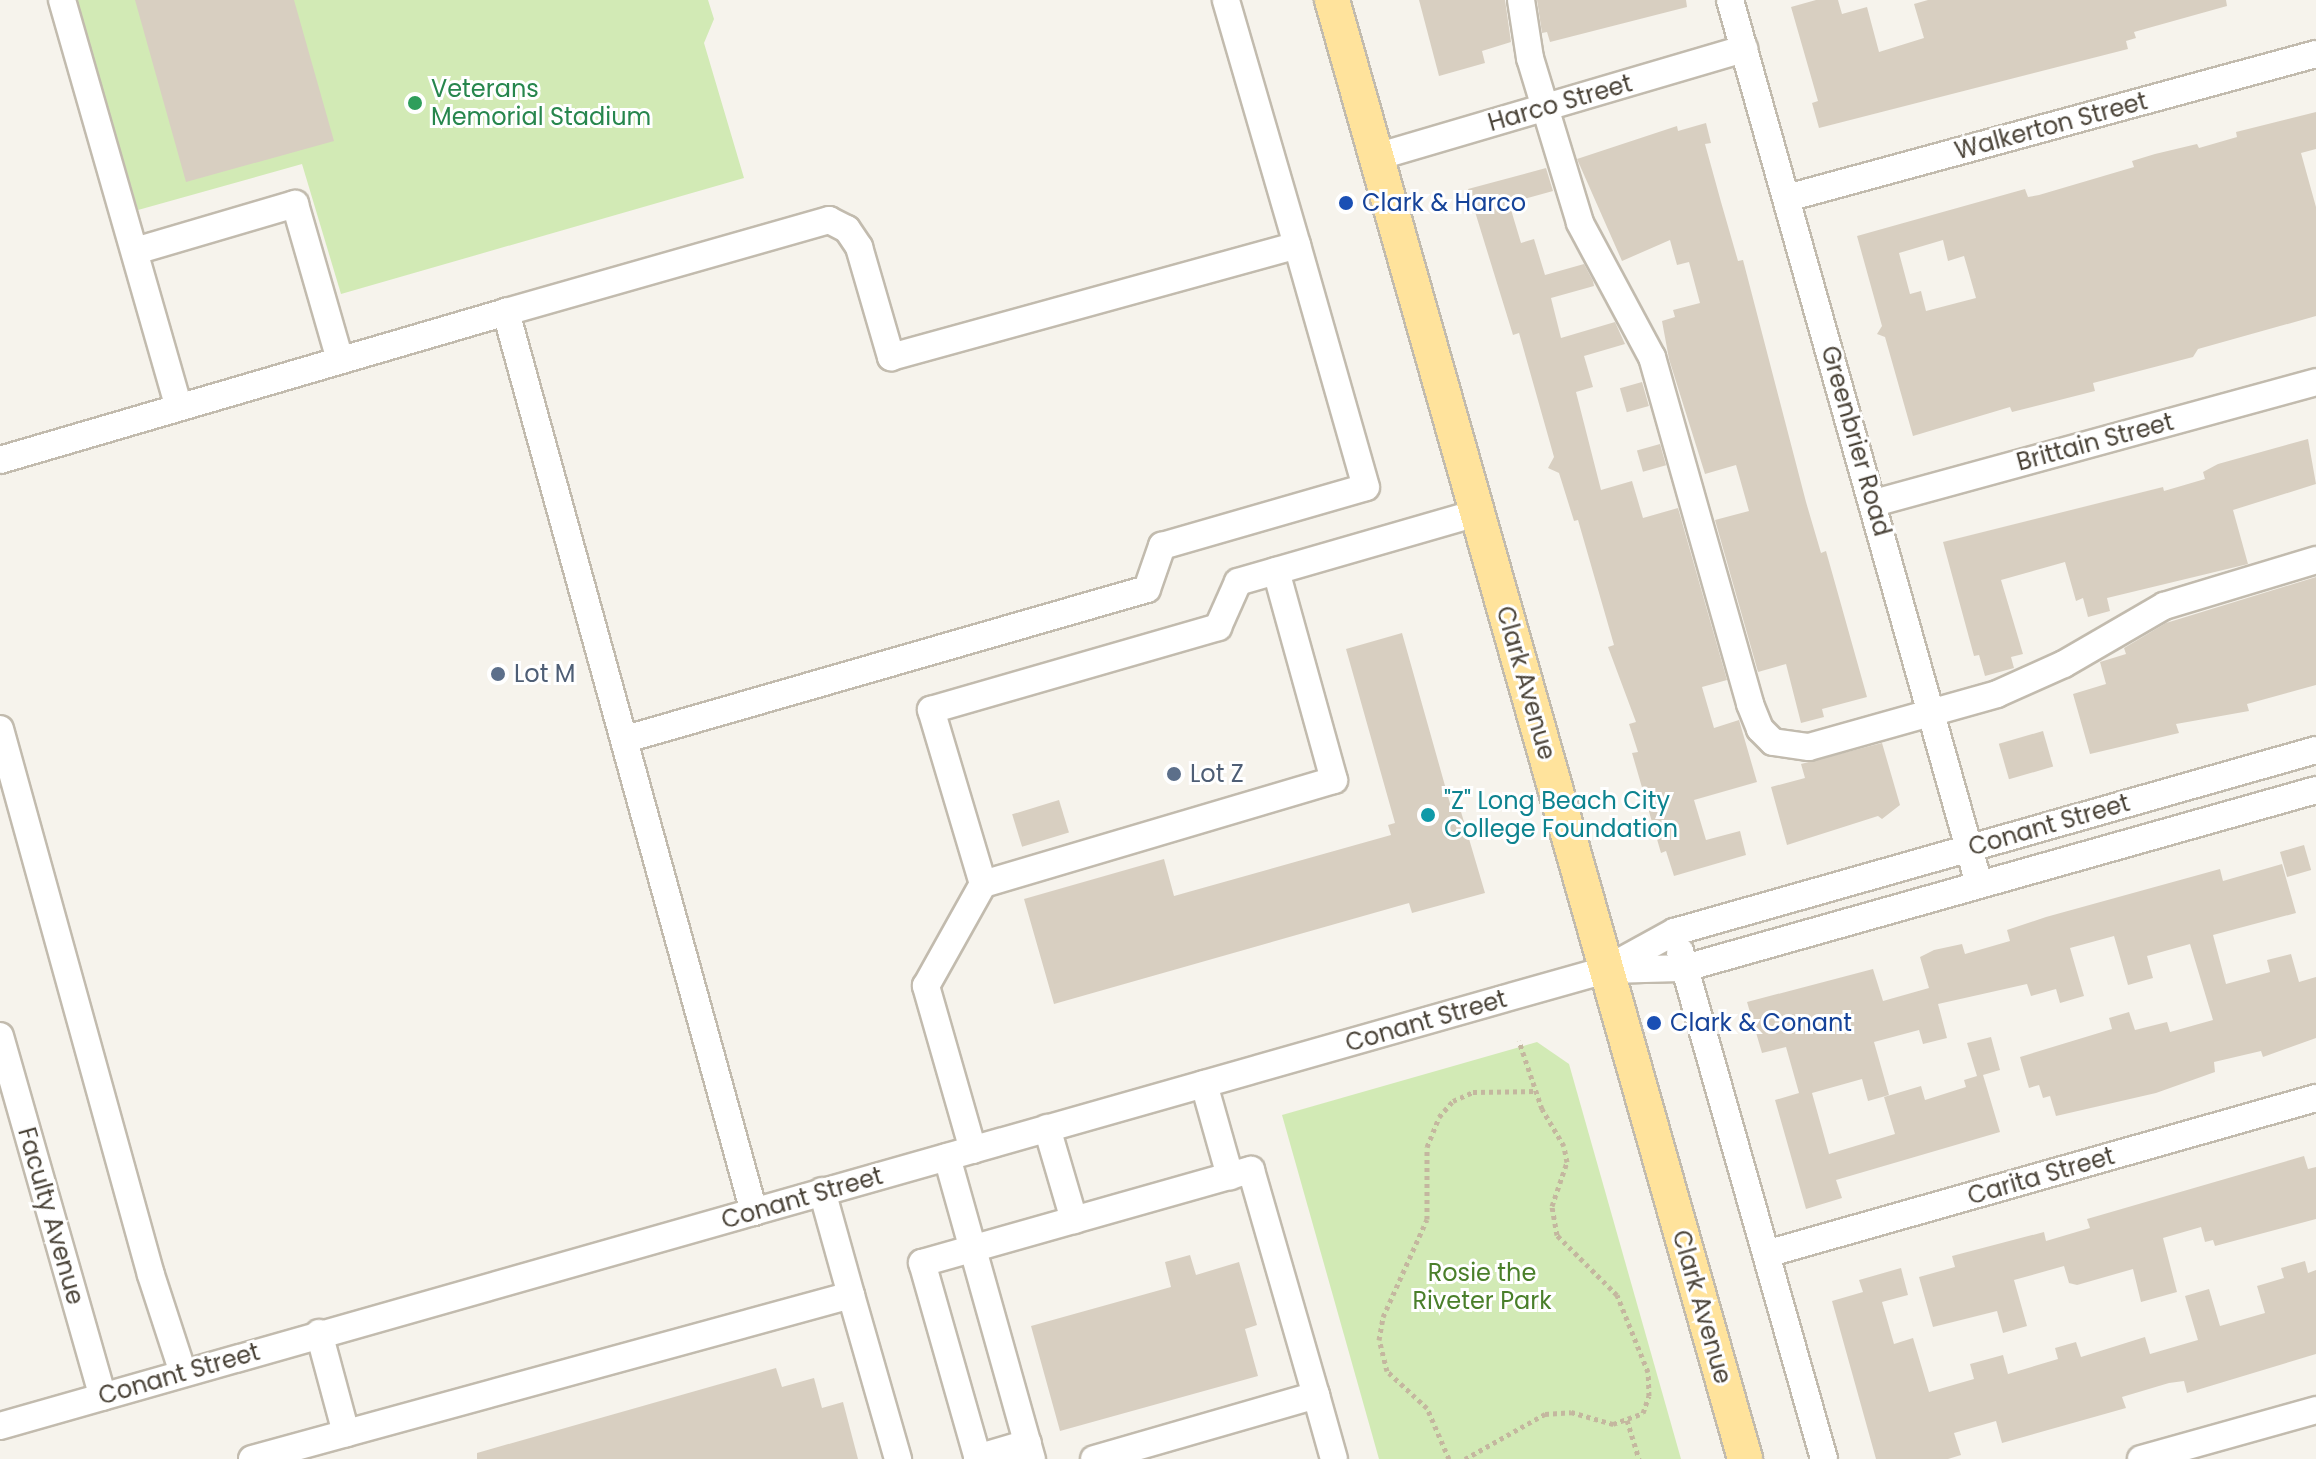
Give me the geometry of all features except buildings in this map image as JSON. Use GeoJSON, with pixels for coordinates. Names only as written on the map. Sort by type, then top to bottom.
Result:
{"type":"FeatureCollection","features":[{"type":"Feature","properties":{"kind":"main road","name":"Clark Avenue"},"geometry":{"type":"LineString","coordinates":[[1332,0],[1745,1459]]}},
{"type":"Feature","properties":{"kind":"street"},"geometry":{"type":"LineString","coordinates":[[62,0],[179,407]]}},
{"type":"Feature","properties":{"kind":"street"},"geometry":{"type":"LineString","coordinates":[[626,739],[1147,589],[1162,546],[1366,487],[1226,0]]}},
{"type":"Feature","properties":{"kind":"street"},"geometry":{"type":"LineString","coordinates":[[1521,0],[1530,58],[1580,223],[1641,334],[1662,384],[1760,729],[1773,742],[1795,749],[1931,713],[2030,681],[2164,606],[2316,560]]}},
{"type":"Feature","properties":{"kind":"street","name":"Greenbrier Road"},"geometry":{"type":"LineString","coordinates":[[1730,0],[1979,884]]}},
{"type":"Feature","properties":{"kind":"street","name":"Harco Street"},"geometry":{"type":"LineString","coordinates":[[1376,157],[1744,49]]}},
{"type":"Feature","properties":{"kind":"street","name":"Walkerton Street"},"geometry":{"type":"LineString","coordinates":[[1787,198],[2316,54]]}},
{"type":"Feature","properties":{"kind":"street"},"geometry":{"type":"LineString","coordinates":[[135,251],[295,204],[340,360]]}},
{"type":"Feature","properties":{"kind":"street"},"geometry":{"type":"LineString","coordinates":[[0,460],[829,220],[847,229],[859,247],[891,357],[1297,245]]}},
{"type":"Feature","properties":{"kind":"street"},"geometry":{"type":"LineString","coordinates":[[506,312],[754,1212]]}},
{"type":"Feature","properties":{"kind":"street","name":"Brittain Street"},"geometry":{"type":"LineString","coordinates":[[1874,503],[2316,382]]}},
{"type":"Feature","properties":{"kind":"street"},"geometry":{"type":"LineString","coordinates":[[983,884],[931,710],[1218,627],[1238,582],[1477,513]]}},
{"type":"Feature","properties":{"kind":"street"},"geometry":{"type":"LineString","coordinates":[[973,1150],[926,986],[983,884],[1334,780],[1276,571]]}},
{"type":"Feature","properties":{"kind":"street"},"geometry":{"type":"LineString","coordinates":[[0,729],[151,1275],[183,1373]]}},
{"type":"Feature","properties":{"kind":"street","name":"Conant Street"},"geometry":{"type":"LineString","coordinates":[[0,1426],[1605,970],[1674,932],[2316,750]]}},
{"type":"Feature","properties":{"kind":"street","name":"Conant Street"},"geometry":{"type":"LineString","coordinates":[[1605,970],[1685,968],[2316,790]]}},
{"type":"Feature","properties":{"kind":"street"},"geometry":{"type":"LineString","coordinates":[[1674,932],[1824,1459]]}},
{"type":"Feature","properties":{"kind":"street","name":"Faculty Avenue"},"geometry":{"type":"LineString","coordinates":[[0,1036],[103,1397]]}},
{"type":"Feature","properties":{"kind":"street"},"geometry":{"type":"LineString","coordinates":[[1204,1084],[1241,1173],[1316,1395],[1334,1459]]}},
{"type":"Feature","properties":{"kind":"street","name":"Carita Street"},"geometry":{"type":"LineString","coordinates":[[1766,1254],[2316,1098]]}},
{"type":"Feature","properties":{"kind":"street"},"geometry":{"type":"LineString","coordinates":[[1047,1128],[1074,1220]]}},
{"type":"Feature","properties":{"kind":"street"},"geometry":{"type":"LineString","coordinates":[[947,1157],[973,1248],[1030,1451],[978,1458],[922,1263],[973,1248],[1241,1173]]}},
{"type":"Feature","properties":{"kind":"street"},"geometry":{"type":"LineString","coordinates":[[822,1191],[898,1459]]}},
{"type":"Feature","properties":{"kind":"street"},"geometry":{"type":"LineString","coordinates":[[252,1459],[851,1295]]}},
{"type":"Feature","properties":{"kind":"street"},"geometry":{"type":"LineString","coordinates":[[319,1333],[346,1433]]}},
{"type":"Feature","properties":{"kind":"street"},"geometry":{"type":"LineString","coordinates":[[1094,1459],[1316,1395]]}},
{"type":"Feature","properties":{"kind":"street"},"geometry":{"type":"LineString","coordinates":[[2141,1459],[2316,1410]]}},
{"type":"Feature","properties":{"kind":"path"},"geometry":{"type":"LineString","coordinates":[[1465,1459],[1545,1414],[1571,1412],[1613,1424],[1643,1413],[1649,1396],[1648,1372],[1617,1295],[1557,1235],[1552,1206],[1567,1162],[1561,1134],[1534,1091],[1519,1041]]}},
{"type":"Feature","properties":{"kind":"path"},"geometry":{"type":"LineString","coordinates":[[1449,1459],[1427,1408],[1387,1371],[1379,1340],[1383,1317],[1427,1219],[1427,1147],[1439,1117],[1453,1101],[1473,1092],[1534,1091]]}},
{"type":"Feature","properties":{"kind":"path"},"geometry":{"type":"LineString","coordinates":[[1627,1420],[1639,1459]]}},
{"type":"Feature","properties":{"kind":"green space","name":"Veterans Memorial Stadium"},"geometry":{"type":"Polygon","coordinates":[[[77,0],[708,0],[714,19],[704,43],[744,178],[341,294],[302,164],[138,210],[77,0]]]}},
{"type":"Feature","properties":{"kind":"green space","name":"Rosie the Riveter Park"},"geometry":{"type":"Polygon","coordinates":[[[1537,1042],[1569,1064],[1681,1459],[1379,1459],[1282,1115],[1537,1042]]]}},
{"type":"Feature","properties":{"kind":"place","name":"Veterans Memorial Stadium"},"geometry":{"type":"Point","coordinates":[415,103]}},
{"type":"Feature","properties":{"kind":"place","name":"Clark & Harco"},"geometry":{"type":"Point","coordinates":[1346,203]}},
{"type":"Feature","properties":{"kind":"place","name":"Lot M"},"geometry":{"type":"Point","coordinates":[498,674]}},
{"type":"Feature","properties":{"kind":"place","name":"Lot Z"},"geometry":{"type":"Point","coordinates":[1174,774]}},
{"type":"Feature","properties":{"kind":"place","name":"\"Z\" Long Beach City College Foundation"},"geometry":{"type":"Point","coordinates":[1428,815]}},
{"type":"Feature","properties":{"kind":"place","name":"Clark & Conant"},"geometry":{"type":"Point","coordinates":[1654,1023]}}]}
